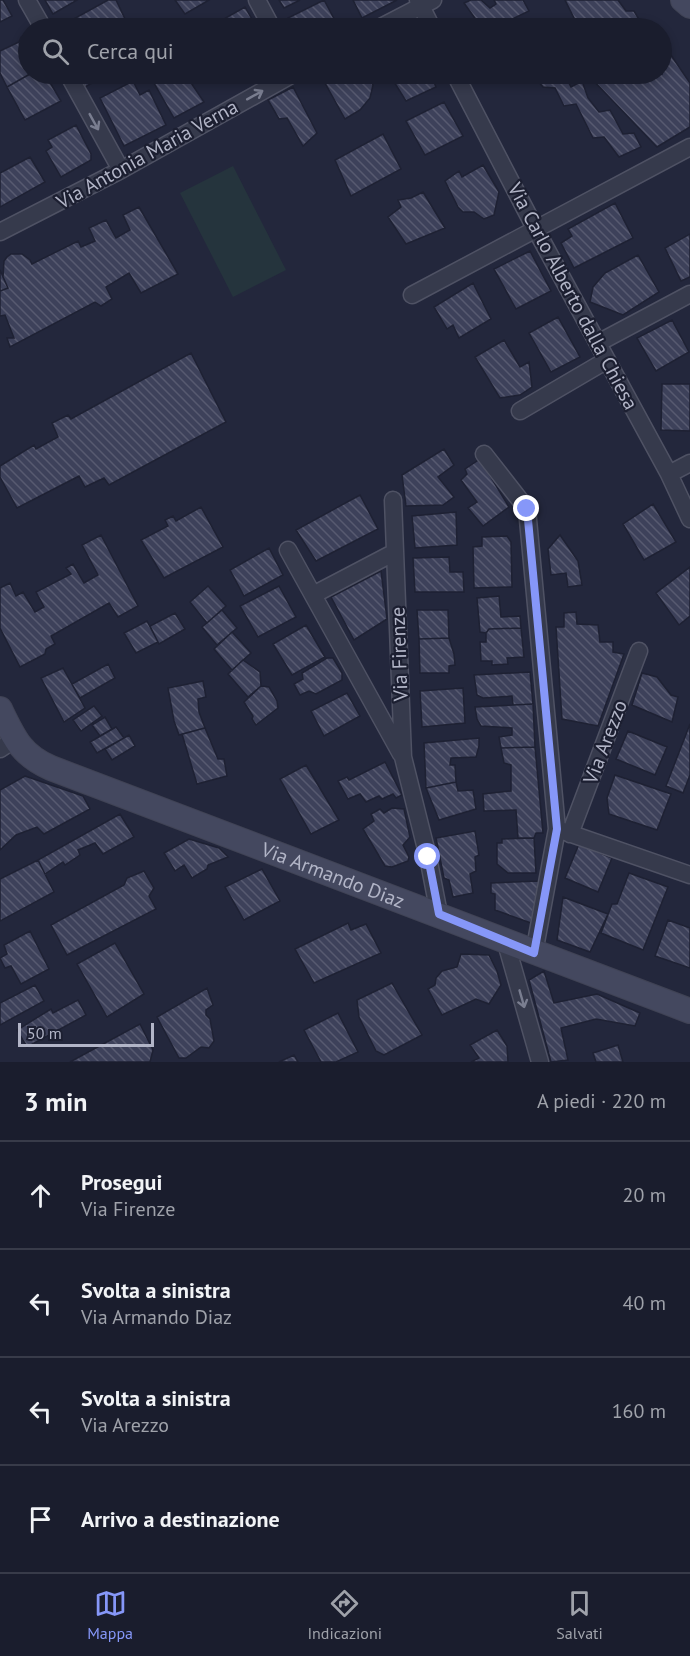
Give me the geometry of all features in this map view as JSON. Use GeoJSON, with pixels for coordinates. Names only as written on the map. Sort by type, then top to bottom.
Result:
{"type":"FeatureCollection","features":[{"type":"Feature","properties":{"kind":"main road"},"geometry":{"type":"LineString","coordinates":[[683,0],[690,6]]}},
{"type":"Feature","properties":{"kind":"main road","name":"Via Armando Diaz"},"geometry":{"type":"LineString","coordinates":[[0,709],[8,744],[51,768],[439,914],[506,943],[690,1011]]}},
{"type":"Feature","properties":{"kind":"street"},"geometry":{"type":"LineString","coordinates":[[27,0],[37,18]]}},
{"type":"Feature","properties":{"kind":"street"},"geometry":{"type":"LineString","coordinates":[[257,0],[267,18]]}},
{"type":"Feature","properties":{"kind":"street"},"geometry":{"type":"LineString","coordinates":[[396,18],[424,2],[429,18]]}},
{"type":"Feature","properties":{"kind":"street"},"geometry":{"type":"LineString","coordinates":[[74,84],[121,170]]}},
{"type":"Feature","properties":{"kind":"street","name":"Via Antonia Maria Verna"},"geometry":{"type":"LineString","coordinates":[[0,232],[121,170],[275,84]]}},
{"type":"Feature","properties":{"kind":"street","name":"Via Carlo Alberto dalla Chiesa"},"geometry":{"type":"LineString","coordinates":[[461,84],[535,228],[669,474],[690,519]]}},
{"type":"Feature","properties":{"kind":"street"},"geometry":{"type":"LineString","coordinates":[[412,295],[690,147]]}},
{"type":"Feature","properties":{"kind":"street"},"geometry":{"type":"LineString","coordinates":[[598,343],[690,294]]}},
{"type":"Feature","properties":{"kind":"street"},"geometry":{"type":"LineString","coordinates":[[520,411],[607,360]]}},
{"type":"Feature","properties":{"kind":"street","name":"Via Arezzo"},"geometry":{"type":"LineString","coordinates":[[484,454],[527,509],[563,831]]}},
{"type":"Feature","properties":{"kind":"street"},"geometry":{"type":"LineString","coordinates":[[669,474],[690,463]]}},
{"type":"Feature","properties":{"kind":"street","name":"Via Firenze"},"geometry":{"type":"LineString","coordinates":[[393,500],[403,757],[428,857],[439,914]]}},
{"type":"Feature","properties":{"kind":"street","name":"Via Firenze"},"geometry":{"type":"LineString","coordinates":[[288,550],[403,757]]}},
{"type":"Feature","properties":{"kind":"street"},"geometry":{"type":"LineString","coordinates":[[313,595],[396,552]]}},
{"type":"Feature","properties":{"kind":"street","name":"Via Arezzo"},"geometry":{"type":"LineString","coordinates":[[534,953],[563,831],[639,651]]}},
{"type":"Feature","properties":{"kind":"street"},"geometry":{"type":"LineString","coordinates":[[563,831],[690,875]]}},
{"type":"Feature","properties":{"kind":"street"},"geometry":{"type":"LineString","coordinates":[[506,943],[540,1062]]}},
{"type":"Feature","properties":{"kind":"shaded area"},"geometry":{"type":"Polygon","coordinates":[[[233,166],[286,270],[233,297],[180,193],[233,166]]]}},
{"type":"Feature","properties":{"kind":"building"},"geometry":{"type":"Polygon","coordinates":[[[0,0],[3,0],[12,16],[0,22],[0,0]]]}},
{"type":"Feature","properties":{"kind":"building"},"geometry":{"type":"Polygon","coordinates":[[[45,0],[77,0],[53,14],[45,0]]]}},
{"type":"Feature","properties":{"kind":"building"},"geometry":{"type":"Polygon","coordinates":[[[108,0],[116,0],[125,18],[75,18],[108,0]]]}},
{"type":"Feature","properties":{"kind":"building"},"geometry":{"type":"Polygon","coordinates":[[[175,0],[209,0],[185,14],[175,0]]]}},
{"type":"Feature","properties":{"kind":"building"},"geometry":{"type":"Polygon","coordinates":[[[279,0],[300,0],[284,8],[279,0]]]}},
{"type":"Feature","properties":{"kind":"building"},"geometry":{"type":"Polygon","coordinates":[[[324,0],[334,18],[288,18],[324,0]]]}},
{"type":"Feature","properties":{"kind":"building"},"geometry":{"type":"Polygon","coordinates":[[[353,0],[397,0],[362,18],[353,0]]]}},
{"type":"Feature","properties":{"kind":"building"},"geometry":{"type":"Polygon","coordinates":[[[481,0],[490,8],[496,4],[494,0],[523,0],[529,11],[514,18],[475,18],[464,3],[481,0]]]}},
{"type":"Feature","properties":{"kind":"building"},"geometry":{"type":"Polygon","coordinates":[[[565,0],[618,0],[626,11],[634,11],[638,18],[574,18],[565,0]]]}},
{"type":"Feature","properties":{"kind":"building"},"geometry":{"type":"Polygon","coordinates":[[[245,7],[251,18],[226,18],[245,7]]]}},
{"type":"Feature","properties":{"kind":"building"},"geometry":{"type":"Polygon","coordinates":[[[18,42],[18,81],[7,87],[0,73],[0,51],[18,42]]]}},
{"type":"Feature","properties":{"kind":"building"},"geometry":{"type":"Polygon","coordinates":[[[672,57],[690,83],[690,127],[657,147],[597,84],[672,84],[672,57]]]}},
{"type":"Feature","properties":{"kind":"building"},"geometry":{"type":"Polygon","coordinates":[[[18,81],[18,84],[51,84],[61,101],[25,120],[7,87],[18,81]]]}},
{"type":"Feature","properties":{"kind":"building"},"geometry":{"type":"Polygon","coordinates":[[[127,84],[134,84],[140,95],[149,90],[166,125],[124,146],[100,98],[127,84]]]}},
{"type":"Feature","properties":{"kind":"building"},"geometry":{"type":"Polygon","coordinates":[[[155,84],[192,84],[204,102],[174,118],[155,84]]]}},
{"type":"Feature","properties":{"kind":"building"},"geometry":{"type":"Polygon","coordinates":[[[326,84],[372,84],[370,98],[360,110],[345,119],[326,84]]]}},
{"type":"Feature","properties":{"kind":"building"},"geometry":{"type":"Polygon","coordinates":[[[395,84],[435,84],[436,87],[406,101],[395,84]]]}},
{"type":"Feature","properties":{"kind":"building"},"geometry":{"type":"Polygon","coordinates":[[[540,84],[569,84],[571,87],[583,84],[588,98],[599,112],[610,110],[623,134],[634,133],[641,147],[619,157],[604,137],[593,138],[576,104],[564,106],[555,88],[543,87],[540,84]]]}},
{"type":"Feature","properties":{"kind":"building"},"geometry":{"type":"Polygon","coordinates":[[[293,87],[317,133],[303,146],[287,118],[279,119],[268,100],[293,87]]]}},
{"type":"Feature","properties":{"kind":"building"},"geometry":{"type":"Polygon","coordinates":[[[444,102],[463,136],[425,155],[406,121],[444,102]]]}},
{"type":"Feature","properties":{"kind":"building"},"geometry":{"type":"Polygon","coordinates":[[[76,125],[91,154],[91,160],[61,177],[46,151],[52,147],[48,140],[76,125]]]}},
{"type":"Feature","properties":{"kind":"building"},"geometry":{"type":"Polygon","coordinates":[[[383,134],[401,169],[351,196],[335,160],[383,134]]]}},
{"type":"Feature","properties":{"kind":"building"},"geometry":{"type":"Polygon","coordinates":[[[30,157],[45,182],[0,207],[0,173],[30,157]]]}},
{"type":"Feature","properties":{"kind":"building"},"geometry":{"type":"Polygon","coordinates":[[[483,165],[499,192],[494,215],[484,219],[474,212],[463,212],[458,207],[445,181],[459,171],[462,177],[483,165]]]}},
{"type":"Feature","properties":{"kind":"building"},"geometry":{"type":"Polygon","coordinates":[[[423,192],[445,228],[406,244],[388,217],[401,207],[398,200],[411,198],[423,192]]]}},
{"type":"Feature","properties":{"kind":"building"},"geometry":{"type":"Polygon","coordinates":[[[615,203],[633,238],[574,268],[561,243],[572,236],[568,229],[615,203]]]}},
{"type":"Feature","properties":{"kind":"building"},"geometry":{"type":"Polygon","coordinates":[[[139,207],[178,274],[141,293],[129,273],[106,287],[112,299],[101,306],[95,302],[10,347],[7,338],[14,338],[5,315],[0,316],[0,291],[8,288],[3,277],[4,261],[7,257],[11,254],[22,254],[32,264],[78,241],[81,247],[95,241],[89,228],[106,220],[116,238],[130,230],[123,215],[139,207]]]}},
{"type":"Feature","properties":{"kind":"building"},"geometry":{"type":"Polygon","coordinates":[[[690,234],[690,277],[681,281],[665,248],[690,234]]]}},
{"type":"Feature","properties":{"kind":"building"},"geometry":{"type":"Polygon","coordinates":[[[530,251],[551,291],[516,309],[494,269],[530,251]]]}},
{"type":"Feature","properties":{"kind":"building"},"geometry":{"type":"Polygon","coordinates":[[[638,255],[659,292],[623,315],[590,302],[593,287],[605,273],[638,255]]]}},
{"type":"Feature","properties":{"kind":"building"},"geometry":{"type":"Polygon","coordinates":[[[0,270],[8,288],[0,291],[0,270]]]}},
{"type":"Feature","properties":{"kind":"building"},"geometry":{"type":"Polygon","coordinates":[[[473,283],[491,319],[459,338],[453,325],[447,329],[434,307],[473,283]]]}},
{"type":"Feature","properties":{"kind":"building"},"geometry":{"type":"Polygon","coordinates":[[[558,317],[580,357],[551,372],[529,333],[558,317]]]}},
{"type":"Feature","properties":{"kind":"building"},"geometry":{"type":"Polygon","coordinates":[[[672,320],[689,352],[656,371],[637,338],[672,320]]]}},
{"type":"Feature","properties":{"kind":"building"},"geometry":{"type":"Polygon","coordinates":[[[504,340],[520,367],[529,362],[532,387],[520,395],[500,398],[475,357],[504,340]]]}},
{"type":"Feature","properties":{"kind":"building"},"geometry":{"type":"Polygon","coordinates":[[[191,353],[226,422],[109,485],[104,478],[85,487],[79,476],[17,508],[0,477],[0,466],[34,445],[36,449],[58,437],[52,423],[68,415],[71,419],[191,353]]]}},
{"type":"Feature","properties":{"kind":"building"},"geometry":{"type":"Polygon","coordinates":[[[662,384],[690,384],[690,431],[661,430],[662,384]]]}},
{"type":"Feature","properties":{"kind":"building"},"geometry":{"type":"Polygon","coordinates":[[[444,449],[454,465],[438,477],[454,497],[443,505],[406,506],[402,475],[444,449]]]}},
{"type":"Feature","properties":{"kind":"building"},"geometry":{"type":"Polygon","coordinates":[[[480,459],[509,507],[483,526],[468,508],[477,502],[461,480],[467,474],[465,469],[480,459]]]}},
{"type":"Feature","properties":{"kind":"building"},"geometry":{"type":"Polygon","coordinates":[[[360,495],[378,529],[316,561],[296,530],[360,495]]]}},
{"type":"Feature","properties":{"kind":"building"},"geometry":{"type":"Polygon","coordinates":[[[653,504],[676,542],[644,560],[623,524],[653,504]]]}},
{"type":"Feature","properties":{"kind":"building"},"geometry":{"type":"Polygon","coordinates":[[[201,507],[223,547],[164,578],[141,540],[168,526],[165,520],[173,516],[176,521],[201,507]]]}},
{"type":"Feature","properties":{"kind":"building"},"geometry":{"type":"Polygon","coordinates":[[[456,512],[457,545],[415,548],[412,516],[456,512]]]}},
{"type":"Feature","properties":{"kind":"building"},"geometry":{"type":"Polygon","coordinates":[[[101,535],[138,606],[118,617],[109,603],[51,636],[55,644],[46,649],[45,654],[20,667],[0,628],[0,588],[10,583],[16,596],[23,592],[35,612],[44,607],[36,592],[71,574],[66,568],[73,564],[84,583],[98,575],[82,545],[101,535]]]}},
{"type":"Feature","properties":{"kind":"building"},"geometry":{"type":"Polygon","coordinates":[[[560,535],[578,561],[582,585],[568,587],[566,573],[551,575],[548,549],[560,535]]]}},
{"type":"Feature","properties":{"kind":"building"},"geometry":{"type":"Polygon","coordinates":[[[507,536],[511,542],[512,587],[474,588],[473,547],[482,546],[482,537],[507,536]]]}},
{"type":"Feature","properties":{"kind":"building"},"geometry":{"type":"Polygon","coordinates":[[[269,548],[283,575],[244,596],[230,570],[269,548]]]}},
{"type":"Feature","properties":{"kind":"building"},"geometry":{"type":"Polygon","coordinates":[[[449,557],[450,572],[463,572],[464,592],[415,592],[413,558],[449,557]]]}},
{"type":"Feature","properties":{"kind":"building"},"geometry":{"type":"Polygon","coordinates":[[[690,567],[690,616],[679,625],[656,593],[690,567]]]}},
{"type":"Feature","properties":{"kind":"building"},"geometry":{"type":"Polygon","coordinates":[[[381,571],[387,619],[354,640],[331,597],[381,571]]]}},
{"type":"Feature","properties":{"kind":"building"},"geometry":{"type":"Polygon","coordinates":[[[208,586],[226,606],[207,623],[190,602],[208,586]]]}},
{"type":"Feature","properties":{"kind":"building"},"geometry":{"type":"Polygon","coordinates":[[[279,586],[296,617],[258,637],[240,606],[279,586]]]}},
{"type":"Feature","properties":{"kind":"building"},"geometry":{"type":"Polygon","coordinates":[[[499,596],[501,617],[520,616],[521,628],[489,629],[486,633],[480,632],[477,598],[499,596]]]}},
{"type":"Feature","properties":{"kind":"building"},"geometry":{"type":"Polygon","coordinates":[[[222,610],[237,628],[217,645],[202,627],[222,610]]]}},
{"type":"Feature","properties":{"kind":"building"},"geometry":{"type":"Polygon","coordinates":[[[417,610],[448,610],[449,638],[419,639],[417,610]]]}},
{"type":"Feature","properties":{"kind":"building"},"geometry":{"type":"Polygon","coordinates":[[[576,612],[577,624],[598,625],[600,642],[613,642],[613,652],[624,654],[598,726],[562,719],[556,627],[564,627],[564,613],[576,612]]]}},
{"type":"Feature","properties":{"kind":"building"},"geometry":{"type":"Polygon","coordinates":[[[175,613],[185,629],[159,644],[150,626],[175,613]]]}},
{"type":"Feature","properties":{"kind":"building"},"geometry":{"type":"Polygon","coordinates":[[[147,621],[158,642],[136,653],[124,633],[147,621]]]}},
{"type":"Feature","properties":{"kind":"building"},"geometry":{"type":"Polygon","coordinates":[[[306,625],[325,657],[292,675],[273,644],[306,625]]]}},
{"type":"Feature","properties":{"kind":"building"},"geometry":{"type":"Polygon","coordinates":[[[521,628],[524,657],[507,658],[508,664],[492,665],[492,661],[481,661],[480,642],[486,642],[486,633],[489,629],[521,628]]]}},
{"type":"Feature","properties":{"kind":"building"},"geometry":{"type":"Polygon","coordinates":[[[232,632],[251,653],[232,670],[214,649],[232,632]]]}},
{"type":"Feature","properties":{"kind":"building"},"geometry":{"type":"Polygon","coordinates":[[[449,638],[455,665],[449,666],[449,673],[420,673],[419,639],[449,638]]]}},
{"type":"Feature","properties":{"kind":"building"},"geometry":{"type":"Polygon","coordinates":[[[327,658],[333,658],[342,673],[342,680],[316,694],[309,691],[300,695],[294,684],[303,679],[302,673],[327,658]]]}},
{"type":"Feature","properties":{"kind":"building"},"geometry":{"type":"Polygon","coordinates":[[[243,660],[260,672],[261,686],[248,697],[228,674],[243,660]]]}},
{"type":"Feature","properties":{"kind":"building"},"geometry":{"type":"Polygon","coordinates":[[[108,664],[115,678],[80,698],[72,684],[108,664]]]}},
{"type":"Feature","properties":{"kind":"building"},"geometry":{"type":"Polygon","coordinates":[[[63,668],[85,708],[64,722],[41,678],[63,668]]]}},
{"type":"Feature","properties":{"kind":"building"},"geometry":{"type":"Polygon","coordinates":[[[530,672],[533,704],[513,705],[512,696],[483,698],[477,695],[474,675],[530,672]]]}},
{"type":"Feature","properties":{"kind":"building"},"geometry":{"type":"Polygon","coordinates":[[[642,673],[657,677],[671,695],[678,697],[672,722],[632,705],[642,673]]]}},
{"type":"Feature","properties":{"kind":"building"},"geometry":{"type":"Polygon","coordinates":[[[203,681],[206,697],[198,699],[199,712],[205,728],[179,735],[168,688],[203,681]]]}},
{"type":"Feature","properties":{"kind":"building"},"geometry":{"type":"Polygon","coordinates":[[[261,686],[269,687],[277,701],[278,708],[256,725],[244,702],[261,686]]]}},
{"type":"Feature","properties":{"kind":"building"},"geometry":{"type":"Polygon","coordinates":[[[463,688],[465,723],[422,727],[420,691],[463,688]]]}},
{"type":"Feature","properties":{"kind":"building"},"geometry":{"type":"Polygon","coordinates":[[[347,693],[360,716],[324,736],[311,711],[347,693]]]}},
{"type":"Feature","properties":{"kind":"building"},"geometry":{"type":"Polygon","coordinates":[[[533,704],[535,747],[501,748],[499,737],[512,735],[512,728],[481,726],[475,707],[533,704]]]}},
{"type":"Feature","properties":{"kind":"building"},"geometry":{"type":"Polygon","coordinates":[[[94,706],[102,716],[81,731],[73,720],[94,706]]]}},
{"type":"Feature","properties":{"kind":"building"},"geometry":{"type":"Polygon","coordinates":[[[105,717],[112,729],[100,736],[92,725],[105,717]]]}},
{"type":"Feature","properties":{"kind":"building"},"geometry":{"type":"Polygon","coordinates":[[[690,724],[690,775],[683,793],[666,786],[690,724]]]}},
{"type":"Feature","properties":{"kind":"building"},"geometry":{"type":"Polygon","coordinates":[[[116,727],[124,738],[97,753],[90,742],[116,727]]]}},
{"type":"Feature","properties":{"kind":"building"},"geometry":{"type":"Polygon","coordinates":[[[205,728],[218,759],[224,759],[227,776],[197,784],[182,734],[205,728]]]}},
{"type":"Feature","properties":{"kind":"building"},"geometry":{"type":"Polygon","coordinates":[[[628,731],[667,747],[655,775],[616,759],[628,731]]]}},
{"type":"Feature","properties":{"kind":"building"},"geometry":{"type":"Polygon","coordinates":[[[129,735],[135,746],[112,760],[105,749],[129,735]]]}},
{"type":"Feature","properties":{"kind":"building"},"geometry":{"type":"Polygon","coordinates":[[[479,738],[476,757],[451,758],[450,765],[455,765],[456,782],[426,788],[424,743],[479,738]]]}},
{"type":"Feature","properties":{"kind":"building"},"geometry":{"type":"Polygon","coordinates":[[[535,747],[543,833],[536,833],[534,838],[518,838],[516,810],[484,811],[483,794],[511,791],[511,765],[504,763],[501,748],[535,747]]]}},
{"type":"Feature","properties":{"kind":"building"},"geometry":{"type":"Polygon","coordinates":[[[385,762],[402,795],[396,798],[393,794],[382,799],[379,796],[366,802],[360,794],[348,799],[338,781],[347,777],[349,780],[385,762]]]}},
{"type":"Feature","properties":{"kind":"building"},"geometry":{"type":"Polygon","coordinates":[[[306,765],[339,820],[311,834],[280,779],[306,765]]]}},
{"type":"Feature","properties":{"kind":"building"},"geometry":{"type":"Polygon","coordinates":[[[615,775],[671,794],[657,830],[609,814],[607,798],[615,775]]]}},
{"type":"Feature","properties":{"kind":"building"},"geometry":{"type":"Polygon","coordinates":[[[25,776],[83,796],[90,809],[44,834],[37,827],[16,835],[0,850],[0,790],[25,776]]]}},
{"type":"Feature","properties":{"kind":"building"},"geometry":{"type":"Polygon","coordinates":[[[456,782],[458,791],[473,790],[476,809],[439,820],[426,788],[456,782]]]}},
{"type":"Feature","properties":{"kind":"building"},"geometry":{"type":"Polygon","coordinates":[[[392,808],[404,809],[410,837],[403,845],[409,857],[408,861],[392,867],[385,866],[363,829],[374,821],[371,814],[380,809],[384,813],[392,808]]]}},
{"type":"Feature","properties":{"kind":"building"},"geometry":{"type":"Polygon","coordinates":[[[120,814],[134,837],[103,854],[95,843],[78,850],[80,855],[65,865],[63,862],[45,874],[38,860],[120,814]]]}},
{"type":"Feature","properties":{"kind":"building"},"geometry":{"type":"Polygon","coordinates":[[[475,831],[479,855],[475,857],[476,871],[470,874],[473,893],[453,897],[449,880],[444,878],[436,838],[475,831]]]}},
{"type":"Feature","properties":{"kind":"building"},"geometry":{"type":"Polygon","coordinates":[[[534,838],[536,873],[508,873],[497,864],[497,843],[502,843],[502,839],[534,838]]]}},
{"type":"Feature","properties":{"kind":"building"},"geometry":{"type":"Polygon","coordinates":[[[189,839],[219,848],[228,857],[208,865],[207,869],[192,878],[184,865],[175,871],[164,853],[189,839]]]}},
{"type":"Feature","properties":{"kind":"building"},"geometry":{"type":"Polygon","coordinates":[[[579,844],[612,858],[598,892],[565,878],[579,844]]]}},
{"type":"Feature","properties":{"kind":"building"},"geometry":{"type":"Polygon","coordinates":[[[38,860],[54,892],[0,921],[0,879],[38,860]]]}},
{"type":"Feature","properties":{"kind":"building"},"geometry":{"type":"Polygon","coordinates":[[[262,869],[280,901],[244,920],[225,887],[262,869]]]}},
{"type":"Feature","properties":{"kind":"building"},"geometry":{"type":"Polygon","coordinates":[[[144,871],[154,888],[149,896],[156,909],[67,955],[51,925],[124,885],[127,878],[144,871]]]}},
{"type":"Feature","properties":{"kind":"building"},"geometry":{"type":"Polygon","coordinates":[[[629,873],[668,887],[643,950],[601,933],[612,904],[617,904],[629,873]]]}},
{"type":"Feature","properties":{"kind":"building"},"geometry":{"type":"Polygon","coordinates":[[[539,881],[531,923],[495,910],[495,894],[491,893],[491,883],[539,881]]]}},
{"type":"Feature","properties":{"kind":"building"},"geometry":{"type":"Polygon","coordinates":[[[563,897],[608,914],[590,952],[557,940],[563,897]]]}},
{"type":"Feature","properties":{"kind":"building"},"geometry":{"type":"Polygon","coordinates":[[[668,920],[690,928],[690,968],[655,956],[668,920]]]}},
{"type":"Feature","properties":{"kind":"building"},"geometry":{"type":"Polygon","coordinates":[[[348,923],[351,930],[366,924],[381,953],[314,983],[295,949],[348,923]]]}},
{"type":"Feature","properties":{"kind":"building"},"geometry":{"type":"Polygon","coordinates":[[[30,931],[49,969],[21,984],[11,966],[5,968],[0,958],[7,954],[4,945],[30,931]]]}},
{"type":"Feature","properties":{"kind":"building"},"geometry":{"type":"Polygon","coordinates":[[[115,943],[144,994],[107,1017],[77,964],[115,943]]]}},
{"type":"Feature","properties":{"kind":"building"},"geometry":{"type":"Polygon","coordinates":[[[461,954],[489,955],[501,985],[489,1004],[476,999],[442,1015],[428,989],[435,985],[436,978],[442,971],[457,967],[461,954]]]}},
{"type":"Feature","properties":{"kind":"building"},"geometry":{"type":"Polygon","coordinates":[[[544,971],[554,1003],[597,994],[640,1013],[635,1026],[596,1019],[561,1028],[568,1060],[551,1062],[529,980],[544,971]]]}},
{"type":"Feature","properties":{"kind":"building"},"geometry":{"type":"Polygon","coordinates":[[[392,983],[422,1035],[384,1055],[376,1051],[359,1017],[357,1000],[392,983]]]}},
{"type":"Feature","properties":{"kind":"building"},"geometry":{"type":"Polygon","coordinates":[[[35,985],[44,1001],[0,1025],[0,1003],[35,985]]]}},
{"type":"Feature","properties":{"kind":"building"},"geometry":{"type":"Polygon","coordinates":[[[207,988],[213,1005],[206,1010],[206,1015],[210,1019],[214,1041],[209,1048],[201,1047],[186,1058],[179,1058],[157,1017],[207,988]]]}},
{"type":"Feature","properties":{"kind":"building"},"geometry":{"type":"Polygon","coordinates":[[[78,1000],[86,1015],[27,1047],[17,1030],[51,1009],[53,1013],[78,1000]]]}},
{"type":"Feature","properties":{"kind":"building"},"geometry":{"type":"Polygon","coordinates":[[[338,1013],[358,1052],[336,1062],[321,1062],[304,1030],[338,1013]]]}},
{"type":"Feature","properties":{"kind":"building"},"geometry":{"type":"Polygon","coordinates":[[[140,1024],[153,1050],[150,1062],[70,1062],[140,1024]]]}},
{"type":"Feature","properties":{"kind":"building"},"geometry":{"type":"Polygon","coordinates":[[[497,1030],[507,1046],[508,1062],[471,1062],[479,1058],[470,1045],[497,1030]]]}},
{"type":"Feature","properties":{"kind":"building"},"geometry":{"type":"Polygon","coordinates":[[[618,1045],[623,1062],[596,1062],[593,1053],[618,1045]]]}},
{"type":"Feature","properties":{"kind":"building"},"geometry":{"type":"Polygon","coordinates":[[[294,1055],[298,1062],[279,1062],[294,1055]]]}},
{"type":"Feature","properties":{"kind":"route"},"geometry":{"type":"LineString","coordinates":[[428,857],[439,914],[534,953],[557,829],[527,509]]}}]}
